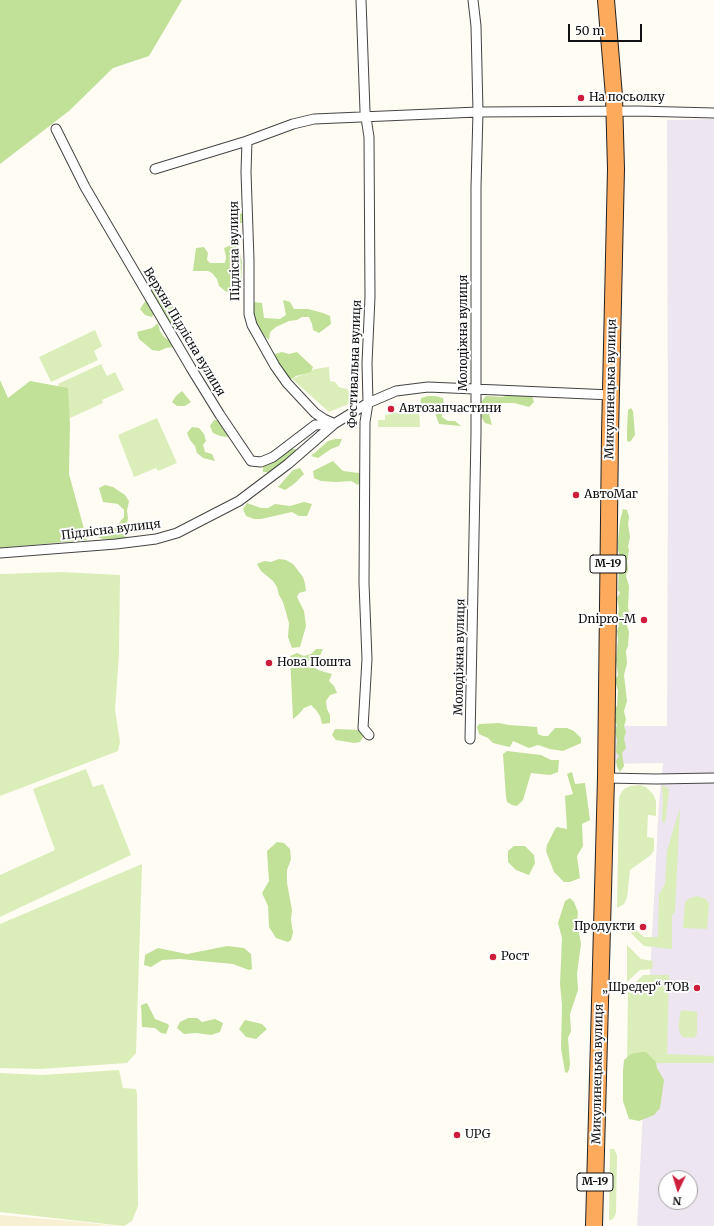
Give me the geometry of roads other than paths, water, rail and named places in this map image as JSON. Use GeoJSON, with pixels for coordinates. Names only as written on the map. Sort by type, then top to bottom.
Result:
{"type":"FeatureCollection","features":[{"type":"Feature","properties":{"kind":"highway","name":"Микулинецька вулиця"},"geometry":{"type":"LineString","coordinates":[[594,1226],[606,778],[610,434],[616,169],[614,96],[606,0]]}},
{"type":"Feature","properties":{"kind":"street","name":"Фестивальна вулиця"},"geometry":{"type":"LineString","coordinates":[[361,0],[365,111],[369,137],[370,297],[367,363],[368,403],[365,422],[364,583],[367,659],[366,731]]}},
{"type":"Feature","properties":{"kind":"street","name":"Молодіжна вулиця"},"geometry":{"type":"LineString","coordinates":[[470,739],[474,584],[476,187],[478,112],[474,0]]}},
{"type":"Feature","properties":{"kind":"street"},"geometry":{"type":"LineString","coordinates":[[155,169],[247,141],[293,124],[314,119],[478,112],[714,113]]}},
{"type":"Feature","properties":{"kind":"street","name":"Верхня Підлісна вулиця"},"geometry":{"type":"LineString","coordinates":[[56,129],[85,186],[187,362],[220,416],[251,461],[261,462],[273,457],[315,425],[334,424]]}},
{"type":"Feature","properties":{"kind":"street","name":"Підлісна вулиця"},"geometry":{"type":"LineString","coordinates":[[247,141],[248,314],[252,325],[271,359],[287,382],[316,413],[334,424]]}},
{"type":"Feature","properties":{"kind":"street","name":"Підлісна вулиця"},"geometry":{"type":"LineString","coordinates":[[0,553],[116,544],[156,539],[177,533],[239,501],[288,464],[334,424],[368,403],[396,391],[428,387],[612,395]]}},
{"type":"Feature","properties":{"kind":"street"},"geometry":{"type":"LineString","coordinates":[[606,778],[656,780],[714,778]]}},
{"type":"Feature","properties":{"kind":"place","name":"На посьолку"},"geometry":{"type":"Point","coordinates":[581,98]}},
{"type":"Feature","properties":{"kind":"place","name":"Автозапчастини"},"geometry":{"type":"Point","coordinates":[391,409]}},
{"type":"Feature","properties":{"kind":"place","name":"АвтоМаг"},"geometry":{"type":"Point","coordinates":[576,495]}},
{"type":"Feature","properties":{"kind":"place","name":"Dnipro-M"},"geometry":{"type":"Point","coordinates":[644,620]}},
{"type":"Feature","properties":{"kind":"place","name":"Нова Пошта"},"geometry":{"type":"Point","coordinates":[269,663]}},
{"type":"Feature","properties":{"kind":"place","name":"Продукти"},"geometry":{"type":"Point","coordinates":[643,927]}},
{"type":"Feature","properties":{"kind":"place","name":"Рост"},"geometry":{"type":"Point","coordinates":[493,957]}},
{"type":"Feature","properties":{"kind":"place","name":"„Шредер“ ТОВ"},"geometry":{"type":"Point","coordinates":[697,988]}},
{"type":"Feature","properties":{"kind":"place","name":"UPG"},"geometry":{"type":"Point","coordinates":[457,1135]}}]}
